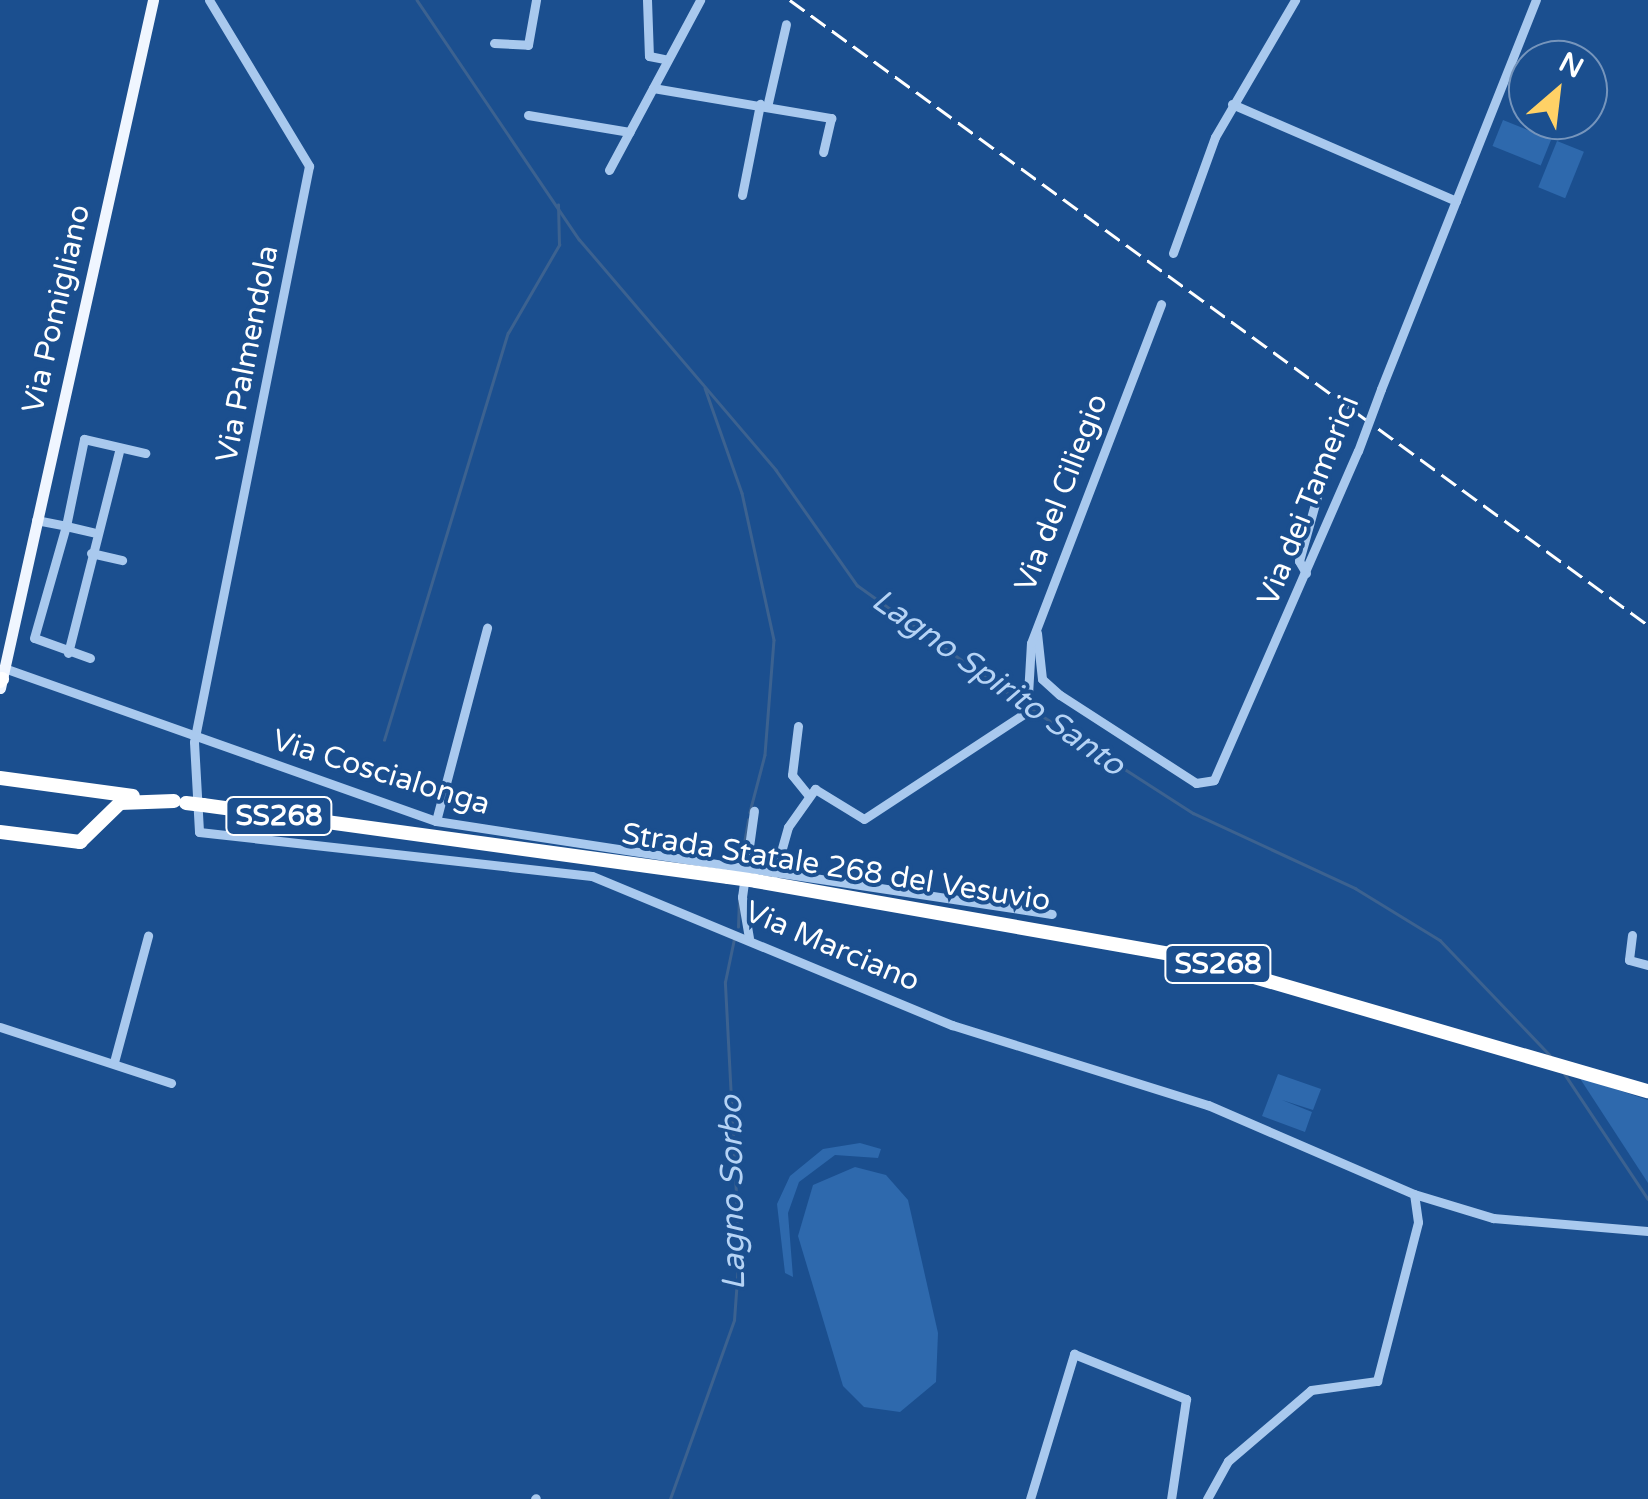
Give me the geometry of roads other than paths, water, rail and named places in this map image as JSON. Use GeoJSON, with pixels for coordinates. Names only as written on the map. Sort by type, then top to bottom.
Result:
{"type":"FeatureCollection","features":[{"type":"Feature","properties":{"kind":"highway","name":"Strada Statale 268 del Vesuvio"},"geometry":{"type":"LineString","coordinates":[[0,778],[383,830],[729,871],[1202,960],[1648,1090]]}},
{"type":"Feature","properties":{"kind":"highway"},"geometry":{"type":"LineString","coordinates":[[24,781],[84,798],[100,822]]}},
{"type":"Feature","properties":{"kind":"highway","name":"SS268"},"geometry":{"type":"LineString","coordinates":[[3,832],[80,842],[120,804],[180,802]]}},
{"type":"Feature","properties":{"kind":"main road","name":"Via Pomigliano"},"geometry":{"type":"LineString","coordinates":[[2,679],[153,0]]}},
{"type":"Feature","properties":{"kind":"street","name":"Via Palmendola"},"geometry":{"type":"LineString","coordinates":[[209,0],[309,166],[194,742],[194,827],[209,836]]}},
{"type":"Feature","properties":{"kind":"street"},"geometry":{"type":"LineString","coordinates":[[494,43],[528,45],[536,0]]}},
{"type":"Feature","properties":{"kind":"street"},"geometry":{"type":"LineString","coordinates":[[647,0],[649,56],[665,59]]}},
{"type":"Feature","properties":{"kind":"street"},"geometry":{"type":"LineString","coordinates":[[610,170],[665,59],[700,0]]}},
{"type":"Feature","properties":{"kind":"street"},"geometry":{"type":"LineString","coordinates":[[1174,253],[1232,104],[1295,0]]}},
{"type":"Feature","properties":{"kind":"street","name":"Via dei Tamerici"},"geometry":{"type":"LineString","coordinates":[[1037,631],[1042,679],[1060,695],[1173,770],[1208,782],[1222,770],[1358,452],[1536,0]]}},
{"type":"Feature","properties":{"kind":"street"},"geometry":{"type":"LineString","coordinates":[[742,195],[786,24]]}},
{"type":"Feature","properties":{"kind":"street"},"geometry":{"type":"LineString","coordinates":[[652,88],[831,118],[822,152]]}},
{"type":"Feature","properties":{"kind":"street"},"geometry":{"type":"LineString","coordinates":[[1232,104],[1456,201]]}},
{"type":"Feature","properties":{"kind":"street"},"geometry":{"type":"LineString","coordinates":[[528,114],[630,132]]}},
{"type":"Feature","properties":{"kind":"street","name":"Via del Ciliegio"},"geometry":{"type":"LineString","coordinates":[[809,796],[817,789],[864,819],[1022,716],[1028,703],[1037,631],[1161,304]]}},
{"type":"Feature","properties":{"kind":"street"},"geometry":{"type":"LineString","coordinates":[[90,658],[34,638],[66,526],[84,439],[145,453]]}},
{"type":"Feature","properties":{"kind":"street"},"geometry":{"type":"LineString","coordinates":[[68,653],[93,532],[120,448]]}},
{"type":"Feature","properties":{"kind":"street"},"geometry":{"type":"LineString","coordinates":[[1306,573],[1299,560],[1320,486]]}},
{"type":"Feature","properties":{"kind":"street"},"geometry":{"type":"LineString","coordinates":[[36,520],[93,532]]}},
{"type":"Feature","properties":{"kind":"street"},"geometry":{"type":"LineString","coordinates":[[91,553],[122,560]]}},
{"type":"Feature","properties":{"kind":"street"},"geometry":{"type":"LineString","coordinates":[[436,821],[488,628]]}},
{"type":"Feature","properties":{"kind":"street","name":"Via Coscialonga"},"geometry":{"type":"LineString","coordinates":[[2,679],[436,821],[729,871]]}},
{"type":"Feature","properties":{"kind":"street"},"geometry":{"type":"LineString","coordinates":[[775,872],[809,796],[792,775],[798,726]]}},
{"type":"Feature","properties":{"kind":"street"},"geometry":{"type":"LineString","coordinates":[[749,938],[748,857],[754,811]]}},
{"type":"Feature","properties":{"kind":"street","name":"Via Marciano"},"geometry":{"type":"LineString","coordinates":[[209,836],[568,870],[749,938],[952,1025],[1254,1122],[1414,1194],[1508,1221],[1648,1231]]}},
{"type":"Feature","properties":{"kind":"street"},"geometry":{"type":"LineString","coordinates":[[748,857],[778,860]]}},
{"type":"Feature","properties":{"kind":"street"},"geometry":{"type":"LineString","coordinates":[[758,876],[775,872],[1052,914]]}},
{"type":"Feature","properties":{"kind":"street"},"geometry":{"type":"LineString","coordinates":[[1632,935],[1627,957],[1648,965]]}},
{"type":"Feature","properties":{"kind":"street"},"geometry":{"type":"LineString","coordinates":[[114,1062],[148,936]]}},
{"type":"Feature","properties":{"kind":"street"},"geometry":{"type":"LineString","coordinates":[[0,1028],[172,1083]]}},
{"type":"Feature","properties":{"kind":"street"},"geometry":{"type":"LineString","coordinates":[[1207,1499],[1228,1461],[1311,1390],[1378,1382],[1418,1222],[1414,1194]]}},
{"type":"Feature","properties":{"kind":"street"},"geometry":{"type":"LineString","coordinates":[[1030,1499],[1074,1354],[1184,1396],[1172,1499]]}},
{"type":"Feature","properties":{"kind":"waterway","name":"Lagno Spirito Santo"},"geometry":{"type":"LineString","coordinates":[[417,0],[579,239],[776,470],[857,585],[1023,704]]}},
{"type":"Feature","properties":{"kind":"waterway"},"geometry":{"type":"LineString","coordinates":[[384,740],[508,333],[559,245],[558,205]]}},
{"type":"Feature","properties":{"kind":"waterway","name":"Lagno Sorbo"},"geometry":{"type":"LineString","coordinates":[[705,388],[742,493],[774,640],[765,755],[750,812]]}},
{"type":"Feature","properties":{"kind":"waterway","name":"Lagno Spirito Santo"},"geometry":{"type":"LineString","coordinates":[[1030,708],[1193,813],[1355,888],[1440,940],[1550,1055]]}},
{"type":"Feature","properties":{"kind":"waterway"},"geometry":{"type":"LineString","coordinates":[[740,866],[748,820]]}},
{"type":"Feature","properties":{"kind":"waterway","name":"Lagno Sorbo"},"geometry":{"type":"LineString","coordinates":[[738,927],[739,899]]}},
{"type":"Feature","properties":{"kind":"waterway","name":"Lagno Sorbo"},"geometry":{"type":"LineString","coordinates":[[670,1499],[734,1320],[739,1252],[725,982],[734,939]]}},
{"type":"Feature","properties":{"kind":"waterway","name":"Lagno Spirito Santo"},"geometry":{"type":"LineString","coordinates":[[1564,1073],[1648,1199]]}},
{"type":"Feature","properties":{"kind":"railway"},"geometry":{"type":"LineString","coordinates":[[790,0],[1648,625]]}}]}
